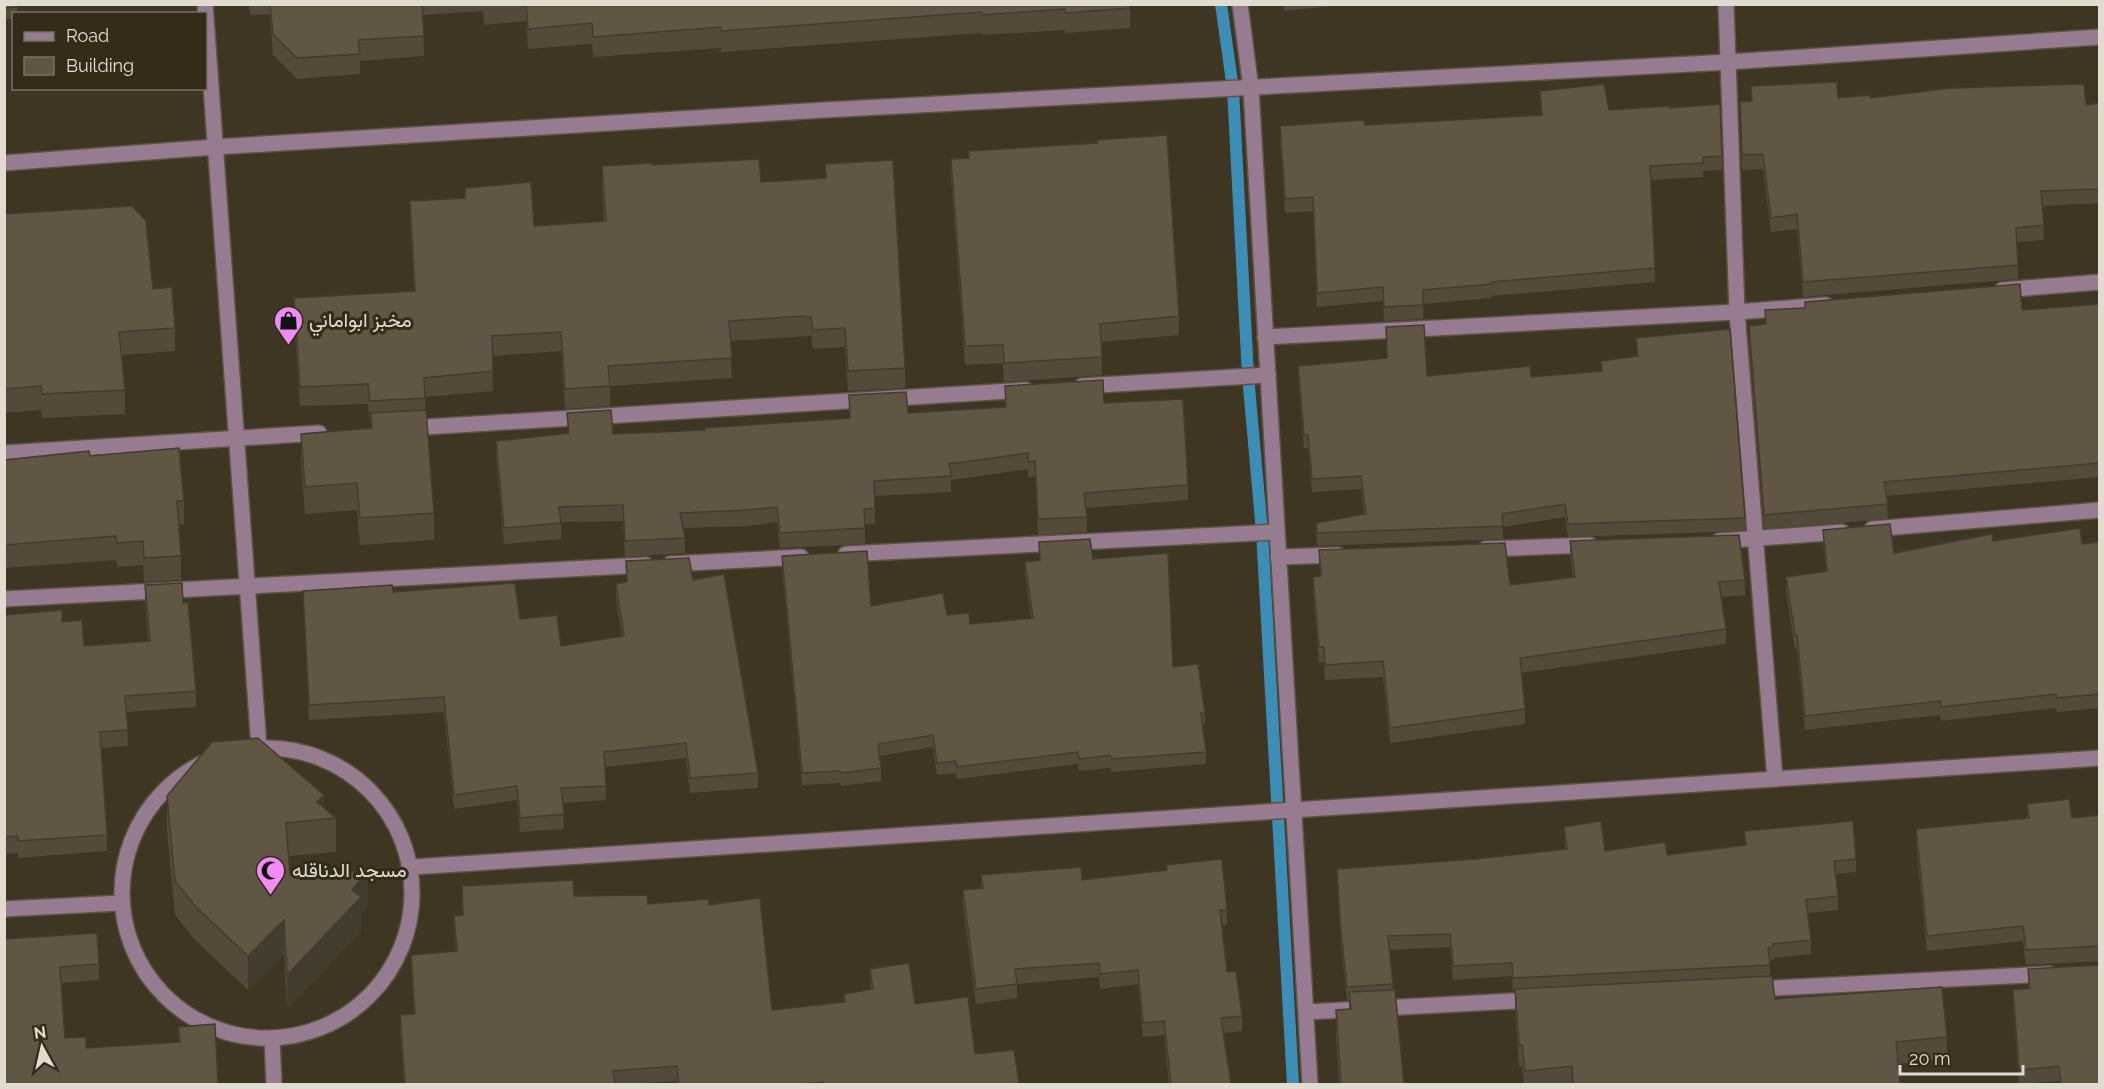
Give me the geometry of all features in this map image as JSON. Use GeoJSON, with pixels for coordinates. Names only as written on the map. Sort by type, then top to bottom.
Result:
{"type":"FeatureCollection","features":[{"type":"Feature","properties":{"kind":"street"},"geometry":{"type":"LineString","coordinates":[[1240,4],[1251,88],[1310,1084]]}},
{"type":"Feature","properties":{"kind":"street"},"geometry":{"type":"LineString","coordinates":[[1726,4],[1737,312],[1775,779]]}},
{"type":"Feature","properties":{"kind":"street"},"geometry":{"type":"LineString","coordinates":[[207,33],[259,747]]}},
{"type":"Feature","properties":{"kind":"street"},"geometry":{"type":"LineString","coordinates":[[4,163],[215,147],[824,110],[1729,62],[2100,37]]}},
{"type":"Feature","properties":{"kind":"street"},"geometry":{"type":"LineString","coordinates":[[1982,292],[2100,282]]}},
{"type":"Feature","properties":{"kind":"street"},"geometry":{"type":"LineString","coordinates":[[1266,337],[1737,312],[1842,303]]}},
{"type":"Feature","properties":{"kind":"street"},"geometry":{"type":"LineString","coordinates":[[1070,387],[1268,375]]}},
{"type":"Feature","properties":{"kind":"street"},"geometry":{"type":"LineString","coordinates":[[392,429],[1046,389]]}},
{"type":"Feature","properties":{"kind":"street"},"geometry":{"type":"LineString","coordinates":[[4,453],[332,432]]}},
{"type":"Feature","properties":{"kind":"street"},"geometry":{"type":"LineString","coordinates":[[1708,541],[1755,540],[2100,510]]}},
{"type":"Feature","properties":{"kind":"street"},"geometry":{"type":"LineString","coordinates":[[4,599],[1277,532]]}},
{"type":"Feature","properties":{"kind":"street"},"geometry":{"type":"LineString","coordinates":[[1469,550],[1600,545]]}},
{"type":"Feature","properties":{"kind":"street"},"geometry":{"type":"LineString","coordinates":[[1278,557],[1350,554]]}},
{"type":"Feature","properties":{"kind":"street"},"geometry":{"type":"LineString","coordinates":[[259,747],[303,751],[344,768],[377,796],[401,832],[412,867],[412,914],[400,953],[378,987],[348,1014],[312,1031],[272,1038],[228,1033],[187,1014],[153,984],[131,946],[121,903],[125,857],[144,815],[174,780],[214,757],[259,747]]}},
{"type":"Feature","properties":{"kind":"street"},"geometry":{"type":"LineString","coordinates":[[412,867],[2100,758]]}},
{"type":"Feature","properties":{"kind":"street"},"geometry":{"type":"LineString","coordinates":[[4,909],[121,903]]}},
{"type":"Feature","properties":{"kind":"street"},"geometry":{"type":"LineString","coordinates":[[1744,989],[2064,973]]}},
{"type":"Feature","properties":{"kind":"street"},"geometry":{"type":"LineString","coordinates":[[1306,1012],[1543,1000]]}},
{"type":"Feature","properties":{"kind":"street"},"geometry":{"type":"LineString","coordinates":[[272,1038],[274,1084]]}},
{"type":"Feature","properties":{"kind":"building"},"geometry":{"type":"Polygon","coordinates":[[[4,4],[17,4],[17,7],[4,8],[4,4]]]}},
{"type":"Feature","properties":{"kind":"building"},"geometry":{"type":"Polygon","coordinates":[[[270,4],[422,4],[424,36],[358,40],[360,54],[297,58],[273,34],[270,4]]]}},
{"type":"Feature","properties":{"kind":"building"},"geometry":{"type":"Polygon","coordinates":[[[526,4],[1130,4],[1130,8],[1065,13],[1065,9],[982,15],[982,12],[721,31],[721,27],[593,37],[592,23],[528,29],[526,4]]]}},
{"type":"Feature","properties":{"kind":"building"},"geometry":{"type":"Polygon","coordinates":[[[1837,82],[1838,98],[1870,95],[1870,98],[1952,88],[2084,84],[2086,105],[2100,103],[2100,189],[2041,191],[2044,225],[2016,228],[2018,265],[1803,282],[1797,214],[1771,218],[1763,154],[1742,155],[1740,102],[1752,101],[1751,86],[1837,82]]]}},
{"type":"Feature","properties":{"kind":"building"},"geometry":{"type":"Polygon","coordinates":[[[1604,84],[1609,110],[1720,104],[1722,156],[1703,157],[1703,163],[1650,166],[1655,268],[1423,290],[1423,305],[1384,307],[1383,287],[1317,293],[1313,197],[1285,199],[1280,126],[1364,120],[1365,125],[1542,115],[1540,91],[1604,84]]]}},
{"type":"Feature","properties":{"kind":"building"},"geometry":{"type":"Polygon","coordinates":[[[1167,135],[1179,316],[1100,324],[1102,357],[1004,363],[1003,345],[965,346],[951,159],[969,158],[968,151],[1097,143],[1097,140],[1167,135]]]}},
{"type":"Feature","properties":{"kind":"building"},"geometry":{"type":"Polygon","coordinates":[[[759,159],[761,182],[826,178],[825,164],[893,160],[905,368],[848,371],[845,328],[813,330],[811,317],[803,316],[729,321],[732,358],[608,366],[610,386],[565,389],[561,332],[492,336],[493,371],[424,378],[425,398],[370,401],[368,384],[300,387],[294,298],[415,291],[410,201],[465,198],[465,188],[531,182],[534,226],[606,221],[602,166],[759,159]]]}},
{"type":"Feature","properties":{"kind":"building"},"geometry":{"type":"Polygon","coordinates":[[[132,206],[146,221],[153,289],[172,287],[175,328],[119,332],[125,390],[42,394],[41,386],[4,389],[4,214],[132,206]]]}},
{"type":"Feature","properties":{"kind":"building"},"geometry":{"type":"Polygon","coordinates":[[[2020,284],[2022,310],[2100,304],[2100,463],[1884,482],[1888,504],[1764,515],[1749,326],[1766,324],[1765,310],[1805,308],[1805,302],[2020,284]]]}},
{"type":"Feature","properties":{"kind":"building"},"geometry":{"type":"Polygon","coordinates":[[[1424,325],[1427,376],[1530,366],[1531,377],[1602,371],[1601,361],[1638,356],[1636,338],[1730,329],[1745,518],[1568,524],[1565,504],[1502,514],[1503,526],[1317,533],[1316,523],[1366,514],[1361,476],[1312,479],[1308,435],[1304,435],[1298,366],[1387,358],[1386,327],[1424,325]]]}},
{"type":"Feature","properties":{"kind":"building"},"geometry":{"type":"Polygon","coordinates":[[[1103,380],[1104,403],[1183,399],[1188,485],[1084,493],[1087,517],[1038,519],[1035,461],[1028,462],[1028,453],[949,464],[951,476],[874,481],[875,508],[864,509],[865,528],[780,533],[777,507],[680,513],[685,538],[625,541],[623,505],[559,507],[561,523],[504,528],[496,441],[569,433],[567,413],[611,410],[613,434],[705,430],[704,428],[850,418],[849,395],[906,392],[908,413],[1006,407],[1005,386],[1103,380]]]}},
{"type":"Feature","properties":{"kind":"building"},"geometry":{"type":"Polygon","coordinates":[[[426,410],[434,513],[360,518],[357,483],[305,487],[301,434],[372,428],[371,413],[426,410]]]}},
{"type":"Feature","properties":{"kind":"building"},"geometry":{"type":"Polygon","coordinates":[[[179,448],[184,501],[177,501],[181,556],[144,558],[143,541],[117,543],[116,536],[4,545],[4,460],[89,451],[90,456],[179,448]]]}},
{"type":"Feature","properties":{"kind":"building"},"geometry":{"type":"Polygon","coordinates":[[[1890,524],[1894,553],[1992,534],[1993,541],[2080,528],[2082,544],[2100,542],[2100,694],[2057,698],[2056,694],[1941,707],[1940,701],[1805,716],[1797,635],[1795,635],[1786,577],[1827,571],[1823,530],[1890,524]]]}},
{"type":"Feature","properties":{"kind":"building"},"geometry":{"type":"Polygon","coordinates":[[[1739,535],[1745,580],[1719,582],[1726,629],[1520,658],[1525,709],[1390,728],[1383,661],[1325,665],[1324,647],[1319,647],[1313,577],[1321,576],[1319,550],[1505,543],[1510,585],[1575,577],[1570,541],[1739,535]]]}},
{"type":"Feature","properties":{"kind":"building"},"geometry":{"type":"Polygon","coordinates":[[[1090,539],[1093,559],[1168,553],[1173,667],[1198,664],[1205,713],[1201,713],[1206,752],[1111,759],[1110,755],[1079,759],[1078,752],[957,767],[956,761],[937,763],[933,735],[878,744],[881,768],[841,773],[840,771],[802,773],[782,556],[867,551],[871,606],[943,593],[947,615],[969,613],[970,624],[1033,618],[1025,562],[1040,560],[1039,542],[1090,539]]]}},
{"type":"Feature","properties":{"kind":"building"},"geometry":{"type":"Polygon","coordinates":[[[689,558],[693,580],[724,574],[758,773],[690,778],[686,743],[604,752],[606,786],[561,788],[564,814],[520,818],[517,786],[454,795],[444,697],[309,705],[303,591],[392,585],[393,592],[515,583],[520,619],[557,615],[561,646],[624,636],[616,584],[627,582],[626,561],[689,558]]]}},
{"type":"Feature","properties":{"kind":"building"},"geometry":{"type":"Polygon","coordinates":[[[182,583],[183,603],[188,602],[196,691],[125,696],[128,730],[100,732],[107,835],[18,841],[18,836],[4,837],[4,615],[62,610],[62,622],[82,620],[84,646],[150,641],[145,585],[182,583]]]}},
{"type":"Feature","properties":{"kind":"building"},"geometry":{"type":"Polygon","coordinates":[[[258,738],[324,795],[317,802],[336,818],[286,823],[290,875],[368,871],[352,890],[361,897],[287,975],[284,920],[248,956],[196,907],[175,881],[167,796],[212,742],[258,738]]]}},
{"type":"Feature","properties":{"kind":"building"},"geometry":{"type":"Polygon","coordinates":[[[2069,799],[2072,818],[2100,815],[2100,946],[2026,950],[2023,926],[1927,936],[1916,829],[2029,818],[2027,804],[2069,799]]]}},
{"type":"Feature","properties":{"kind":"building"},"geometry":{"type":"Polygon","coordinates":[[[1601,821],[1605,851],[1665,842],[1667,855],[1746,845],[1744,831],[1853,821],[1856,859],[1834,861],[1838,896],[1806,900],[1811,940],[1773,944],[1773,947],[1768,948],[1770,965],[1513,978],[1512,963],[1453,966],[1450,934],[1388,936],[1393,984],[1347,987],[1337,869],[1475,859],[1567,849],[1564,827],[1601,821]]]}},
{"type":"Feature","properties":{"kind":"building"},"geometry":{"type":"Polygon","coordinates":[[[1222,859],[1227,910],[1220,910],[1227,972],[1236,971],[1242,1016],[1221,1018],[1231,1084],[1171,1084],[1164,1021],[1143,1023],[1138,970],[1100,974],[1099,963],[1015,969],[1017,984],[976,989],[963,890],[983,888],[981,875],[1081,867],[1082,880],[1167,870],[1166,865],[1222,859]]]}},
{"type":"Feature","properties":{"kind":"building"},"geometry":{"type":"Polygon","coordinates":[[[573,880],[574,896],[647,895],[648,904],[709,899],[709,905],[760,898],[772,1010],[845,1002],[844,994],[873,989],[870,969],[909,963],[915,1004],[968,997],[975,1054],[1014,1050],[1019,1083],[679,1084],[677,1066],[613,1071],[615,1084],[405,1084],[400,1015],[415,1014],[411,955],[457,951],[454,916],[463,915],[462,886],[573,880]]]}},
{"type":"Feature","properties":{"kind":"building"},"geometry":{"type":"Polygon","coordinates":[[[97,933],[99,964],[60,967],[65,1038],[86,1037],[86,1048],[180,1042],[178,1027],[215,1024],[218,1084],[4,1084],[4,939],[97,933]]]}},
{"type":"Feature","properties":{"kind":"building"},"geometry":{"type":"Polygon","coordinates":[[[2100,965],[2100,1084],[2061,1084],[2059,1066],[2019,1070],[2013,990],[2030,988],[2028,969],[2100,965]]]}},
{"type":"Feature","properties":{"kind":"building"},"geometry":{"type":"Polygon","coordinates":[[[1772,976],[1775,999],[1942,987],[1947,1037],[1896,1042],[1900,1084],[1573,1084],[1572,1066],[1525,1071],[1522,1045],[1519,1045],[1515,989],[1772,976]]]}},
{"type":"Feature","properties":{"kind":"building"},"geometry":{"type":"Polygon","coordinates":[[[1395,990],[1404,1084],[1341,1084],[1336,1010],[1351,1009],[1349,992],[1395,990]]]}},
{"type":"Feature","properties":{"kind":"waterway"},"geometry":{"type":"LineString","coordinates":[[1221,4],[1233,89],[1248,376],[1262,532],[1293,1084]]}},
{"type":"Feature","properties":{"kind":"place","name":"مخبز ابواماني"},"geometry":{"type":"Point","coordinates":[288,346]}},
{"type":"Feature","properties":{"kind":"place","name":"مسجد الدناقله"},"geometry":{"type":"Point","coordinates":[271,896]}}]}
